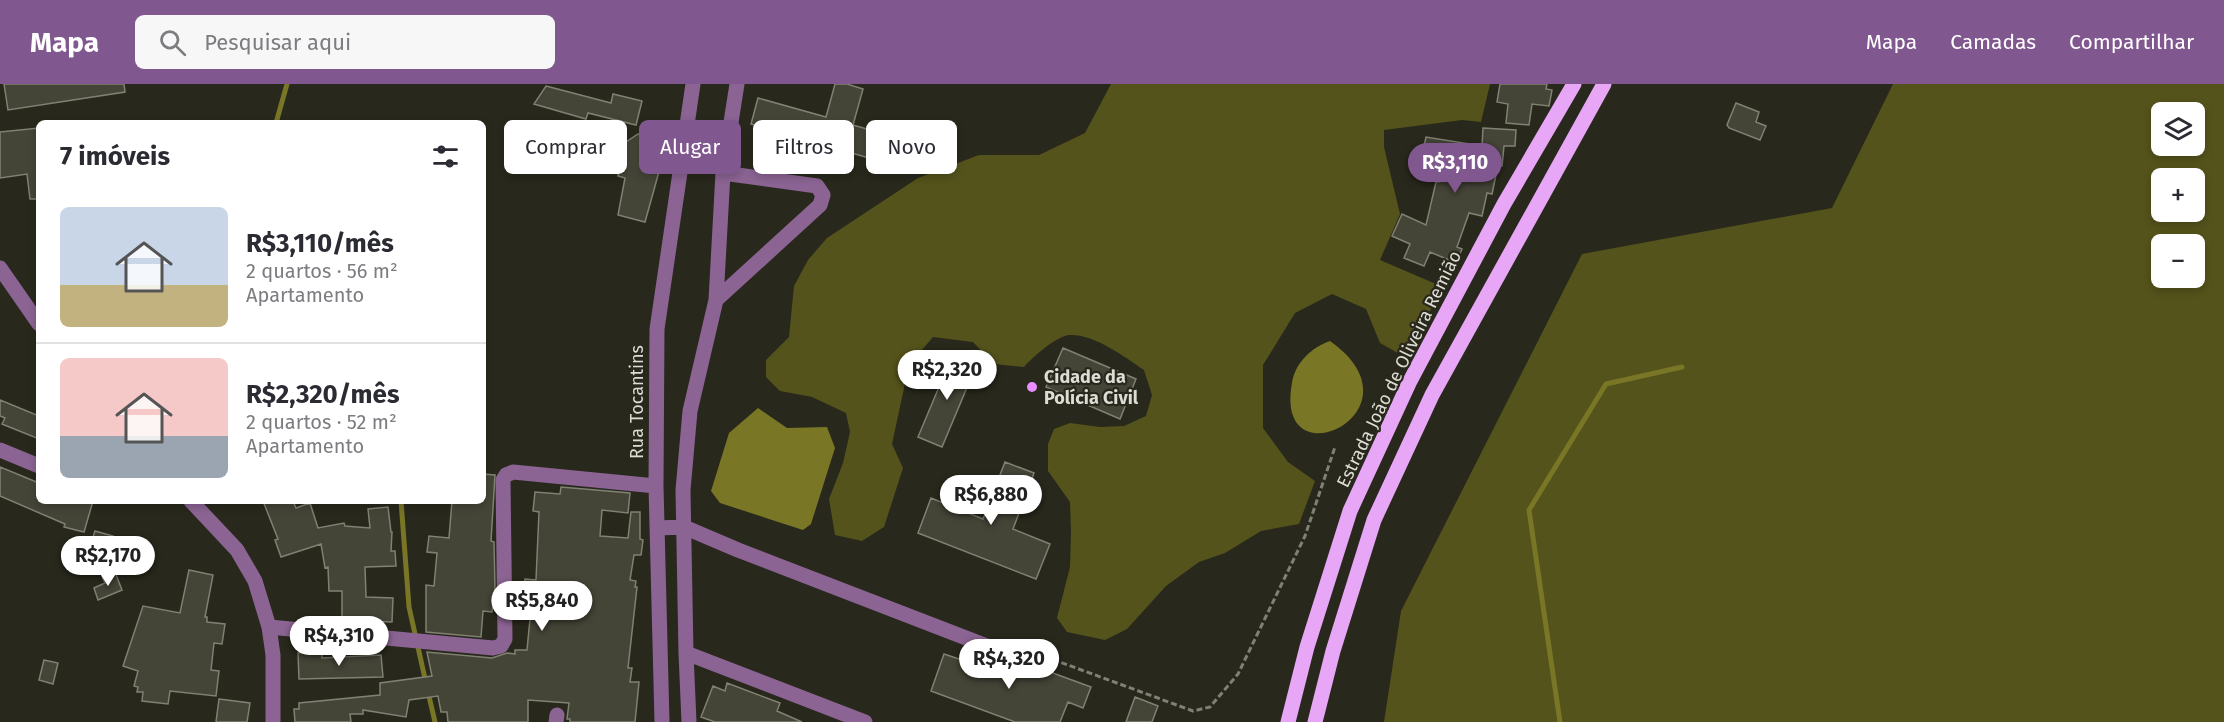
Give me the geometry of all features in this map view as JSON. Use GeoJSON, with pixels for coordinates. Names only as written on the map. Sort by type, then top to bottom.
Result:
{"type":"FeatureCollection","features":[{"type":"Feature","properties":{"kind":"main road","name":"Estrada João de Oliveira Remião"},"geometry":{"type":"LineString","coordinates":[[1288,722],[1307,647],[1350,512],[1409,383],[1504,204],[1574,84]]}},
{"type":"Feature","properties":{"kind":"main road"},"geometry":{"type":"LineString","coordinates":[[1315,722],[1333,651],[1374,520],[1432,395],[1604,84]]}},
{"type":"Feature","properties":{"kind":"street","name":"Rua Tocantins"},"geometry":{"type":"LineString","coordinates":[[662,722],[656,486],[657,329],[693,84]]}},
{"type":"Feature","properties":{"kind":"street"},"geometry":{"type":"LineString","coordinates":[[731,120],[737,84]]}},
{"type":"Feature","properties":{"kind":"street"},"geometry":{"type":"LineString","coordinates":[[689,722],[683,490],[690,411],[716,300],[723,174]]}},
{"type":"Feature","properties":{"kind":"street"},"geometry":{"type":"LineString","coordinates":[[716,300],[820,205],[823,195],[817,186],[730,174]]}},
{"type":"Feature","properties":{"kind":"street"},"geometry":{"type":"LineString","coordinates":[[0,268],[36,320]]}},
{"type":"Feature","properties":{"kind":"street"},"geometry":{"type":"LineString","coordinates":[[0,450],[36,465]]}},
{"type":"Feature","properties":{"kind":"street"},"geometry":{"type":"LineString","coordinates":[[269,627],[493,648],[501,646],[505,639],[503,480],[506,475],[513,472],[656,486]]}},
{"type":"Feature","properties":{"kind":"street"},"geometry":{"type":"LineString","coordinates":[[194,504],[237,550],[255,581],[269,627],[273,655],[273,722]]}},
{"type":"Feature","properties":{"kind":"street"},"geometry":{"type":"LineString","coordinates":[[657,528],[684,527],[1005,653]]}},
{"type":"Feature","properties":{"kind":"street"},"geometry":{"type":"LineString","coordinates":[[686,653],[866,722]]}},
{"type":"Feature","properties":{"kind":"path"},"geometry":{"type":"LineString","coordinates":[[1005,653],[1018,647],[1193,711],[1210,706],[1238,674],[1305,536],[1335,447]]}},
{"type":"Feature","properties":{"kind":"shaded area"},"geometry":{"type":"Polygon","coordinates":[[[1111,84],[1490,84],[1481,122],[1462,120],[1384,130],[1384,147],[1400,214],[1380,260],[1443,287],[1405,357],[1380,343],[1366,309],[1332,294],[1295,313],[1263,365],[1263,428],[1288,462],[1315,481],[1299,524],[1261,531],[1225,553],[1199,562],[1166,586],[1127,629],[1105,640],[1067,632],[1057,618],[1070,567],[1070,502],[1048,471],[1048,444],[1054,429],[1070,423],[1100,427],[1124,426],[1146,416],[1152,395],[1144,370],[1108,347],[1078,335],[1057,339],[1024,367],[994,364],[973,342],[933,337],[909,365],[892,444],[903,468],[884,527],[862,541],[835,535],[829,499],[843,463],[850,432],[846,413],[812,397],[780,391],[766,377],[766,360],[789,337],[794,286],[808,260],[827,238],[918,178],[929,174],[957,174],[957,163],[979,155],[1039,155],[1085,133],[1111,84]]]}},
{"type":"Feature","properties":{"kind":"shaded area"},"geometry":{"type":"Polygon","coordinates":[[[1893,84],[2224,84],[2224,722],[1384,722],[1401,611],[1582,254],[1832,208],[1893,84]]]}},
{"type":"Feature","properties":{"kind":"shaded area"},"geometry":{"type":"Polygon","coordinates":[[[1330,341],[1356,367],[1363,391],[1356,412],[1341,426],[1322,433],[1304,429],[1292,413],[1292,383],[1305,357],[1317,347],[1330,341]]]}},
{"type":"Feature","properties":{"kind":"shaded area"},"geometry":{"type":"Polygon","coordinates":[[[758,408],[787,428],[827,427],[835,448],[811,524],[803,530],[720,503],[711,491],[729,433],[758,408]]]}},
{"type":"Feature","properties":{"kind":"building"},"geometry":{"type":"Polygon","coordinates":[[[4,84],[124,84],[125,92],[8,110],[4,84]]]}},
{"type":"Feature","properties":{"kind":"building"},"geometry":{"type":"Polygon","coordinates":[[[835,84],[847,84],[863,89],[854,121],[753,120],[753,125],[751,124],[758,98],[826,117],[835,84]]]}},
{"type":"Feature","properties":{"kind":"building"},"geometry":{"type":"Polygon","coordinates":[[[1500,84],[1547,84],[1546,89],[1552,90],[1549,106],[1532,104],[1529,125],[1506,123],[1508,104],[1497,102],[1500,84]]]}},
{"type":"Feature","properties":{"kind":"building"},"geometry":{"type":"Polygon","coordinates":[[[546,86],[611,103],[613,94],[642,101],[636,125],[627,123],[627,120],[616,120],[588,113],[586,119],[534,104],[546,86]]]}},
{"type":"Feature","properties":{"kind":"building"},"geometry":{"type":"Polygon","coordinates":[[[1736,103],[1759,112],[1756,122],[1766,126],[1760,140],[1729,128],[1727,125],[1736,103]]]}},
{"type":"Feature","properties":{"kind":"building"},"geometry":{"type":"Polygon","coordinates":[[[854,125],[866,129],[866,157],[854,154],[854,125]]]}},
{"type":"Feature","properties":{"kind":"building"},"geometry":{"type":"Polygon","coordinates":[[[36,128],[36,199],[30,199],[27,174],[0,178],[0,132],[36,128]]]}},
{"type":"Feature","properties":{"kind":"building"},"geometry":{"type":"Polygon","coordinates":[[[1483,128],[1516,130],[1515,146],[1504,146],[1502,166],[1498,165],[1492,194],[1487,193],[1482,216],[1469,213],[1457,247],[1462,249],[1456,263],[1430,252],[1424,266],[1404,258],[1410,244],[1392,236],[1402,214],[1426,225],[1436,182],[1439,182],[1443,156],[1423,151],[1426,137],[1482,146],[1483,128]]]}},
{"type":"Feature","properties":{"kind":"building"},"geometry":{"type":"Polygon","coordinates":[[[639,134],[639,174],[658,174],[645,222],[618,215],[625,178],[618,176],[618,174],[627,174],[627,141],[639,134]]]}},
{"type":"Feature","properties":{"kind":"building"},"geometry":{"type":"Polygon","coordinates":[[[1063,348],[1136,379],[1120,419],[1046,387],[1063,348]]]}},
{"type":"Feature","properties":{"kind":"building"},"geometry":{"type":"Polygon","coordinates":[[[956,353],[974,360],[969,371],[973,373],[942,447],[918,437],[949,363],[951,364],[956,353]]]}},
{"type":"Feature","properties":{"kind":"building"},"geometry":{"type":"Polygon","coordinates":[[[0,400],[36,415],[36,438],[2,424],[5,418],[0,416],[0,400]]]}},
{"type":"Feature","properties":{"kind":"building"},"geometry":{"type":"Polygon","coordinates":[[[1005,462],[1034,473],[1013,529],[1050,544],[1036,579],[918,533],[931,498],[983,519],[1005,462]]]}},
{"type":"Feature","properties":{"kind":"building"},"geometry":{"type":"Polygon","coordinates":[[[0,467],[36,482],[36,504],[92,504],[84,532],[64,527],[65,524],[0,496],[0,467]]]}},
{"type":"Feature","properties":{"kind":"building"},"geometry":{"type":"Polygon","coordinates":[[[486,474],[495,475],[491,541],[494,542],[495,589],[492,612],[483,611],[481,637],[426,632],[426,585],[434,586],[437,553],[427,552],[429,536],[449,538],[452,504],[486,504],[486,474]]]}},
{"type":"Feature","properties":{"kind":"building"},"geometry":{"type":"Polygon","coordinates":[[[561,487],[630,493],[628,513],[602,510],[600,536],[628,538],[631,512],[640,512],[640,539],[643,540],[641,555],[634,555],[630,580],[636,581],[635,587],[637,587],[628,668],[632,668],[630,682],[639,682],[635,722],[570,722],[570,719],[567,719],[569,703],[528,700],[528,722],[448,722],[447,712],[441,712],[438,696],[409,700],[406,717],[363,710],[363,714],[350,714],[351,722],[295,722],[294,709],[299,709],[299,703],[380,695],[380,683],[432,676],[427,652],[492,658],[507,653],[515,654],[515,650],[527,650],[530,619],[521,618],[525,579],[536,580],[539,512],[533,511],[535,492],[560,494],[561,487]]]}},
{"type":"Feature","properties":{"kind":"building"},"geometry":{"type":"Polygon","coordinates":[[[264,504],[294,504],[296,508],[310,504],[318,528],[344,523],[345,526],[370,528],[368,509],[388,507],[392,532],[391,551],[395,551],[396,566],[365,567],[366,597],[393,598],[392,622],[367,621],[367,625],[342,624],[342,591],[329,591],[328,567],[325,568],[321,544],[281,557],[275,540],[278,539],[264,504]]]}},
{"type":"Feature","properties":{"kind":"building"},"geometry":{"type":"Polygon","coordinates":[[[95,531],[113,536],[107,557],[88,552],[95,531]]]}},
{"type":"Feature","properties":{"kind":"building"},"geometry":{"type":"Polygon","coordinates":[[[189,570],[213,575],[205,617],[207,617],[207,622],[225,624],[222,644],[214,643],[211,670],[219,671],[216,696],[170,691],[168,704],[142,701],[143,692],[137,692],[138,687],[134,686],[138,671],[123,666],[143,606],[180,613],[189,570]]]}},
{"type":"Feature","properties":{"kind":"building"},"geometry":{"type":"Polygon","coordinates":[[[115,572],[122,590],[98,600],[94,588],[105,583],[102,577],[115,572]]]}},
{"type":"Feature","properties":{"kind":"building"},"geometry":{"type":"Polygon","coordinates":[[[322,652],[322,658],[381,655],[383,677],[299,679],[298,653],[322,652]]]}},
{"type":"Feature","properties":{"kind":"building"},"geometry":{"type":"Polygon","coordinates":[[[944,654],[962,660],[964,654],[989,663],[986,670],[1013,679],[1020,661],[1091,687],[1083,708],[1068,702],[1060,722],[1015,722],[931,691],[944,654]]]}},
{"type":"Feature","properties":{"kind":"building"},"geometry":{"type":"Polygon","coordinates":[[[44,660],[58,663],[53,684],[39,680],[44,660]]]}},
{"type":"Feature","properties":{"kind":"building"},"geometry":{"type":"Polygon","coordinates":[[[727,683],[780,703],[777,711],[802,722],[715,722],[701,717],[713,686],[725,691],[727,683]]]}},
{"type":"Feature","properties":{"kind":"building"},"geometry":{"type":"Polygon","coordinates":[[[1135,697],[1158,706],[1152,722],[1126,722],[1135,697]]]}},
{"type":"Feature","properties":{"kind":"building"},"geometry":{"type":"Polygon","coordinates":[[[219,699],[250,703],[247,722],[216,722],[219,699]]]}},
{"type":"Feature","properties":{"kind":"waterway"},"geometry":{"type":"LineString","coordinates":[[277,120],[287,84]]}},
{"type":"Feature","properties":{"kind":"waterway"},"geometry":{"type":"LineString","coordinates":[[1560,722],[1529,510],[1606,384],[1682,367]]}},
{"type":"Feature","properties":{"kind":"waterway"},"geometry":{"type":"LineString","coordinates":[[401,504],[409,607],[426,683]]}},
{"type":"Feature","properties":{"kind":"waterway"},"geometry":{"type":"LineString","coordinates":[[428,692],[435,722]]}},
{"type":"Feature","properties":{"kind":"place","name":"Cidade da Polícia Civil"},"geometry":{"type":"Point","coordinates":[1032,387]}}]}
